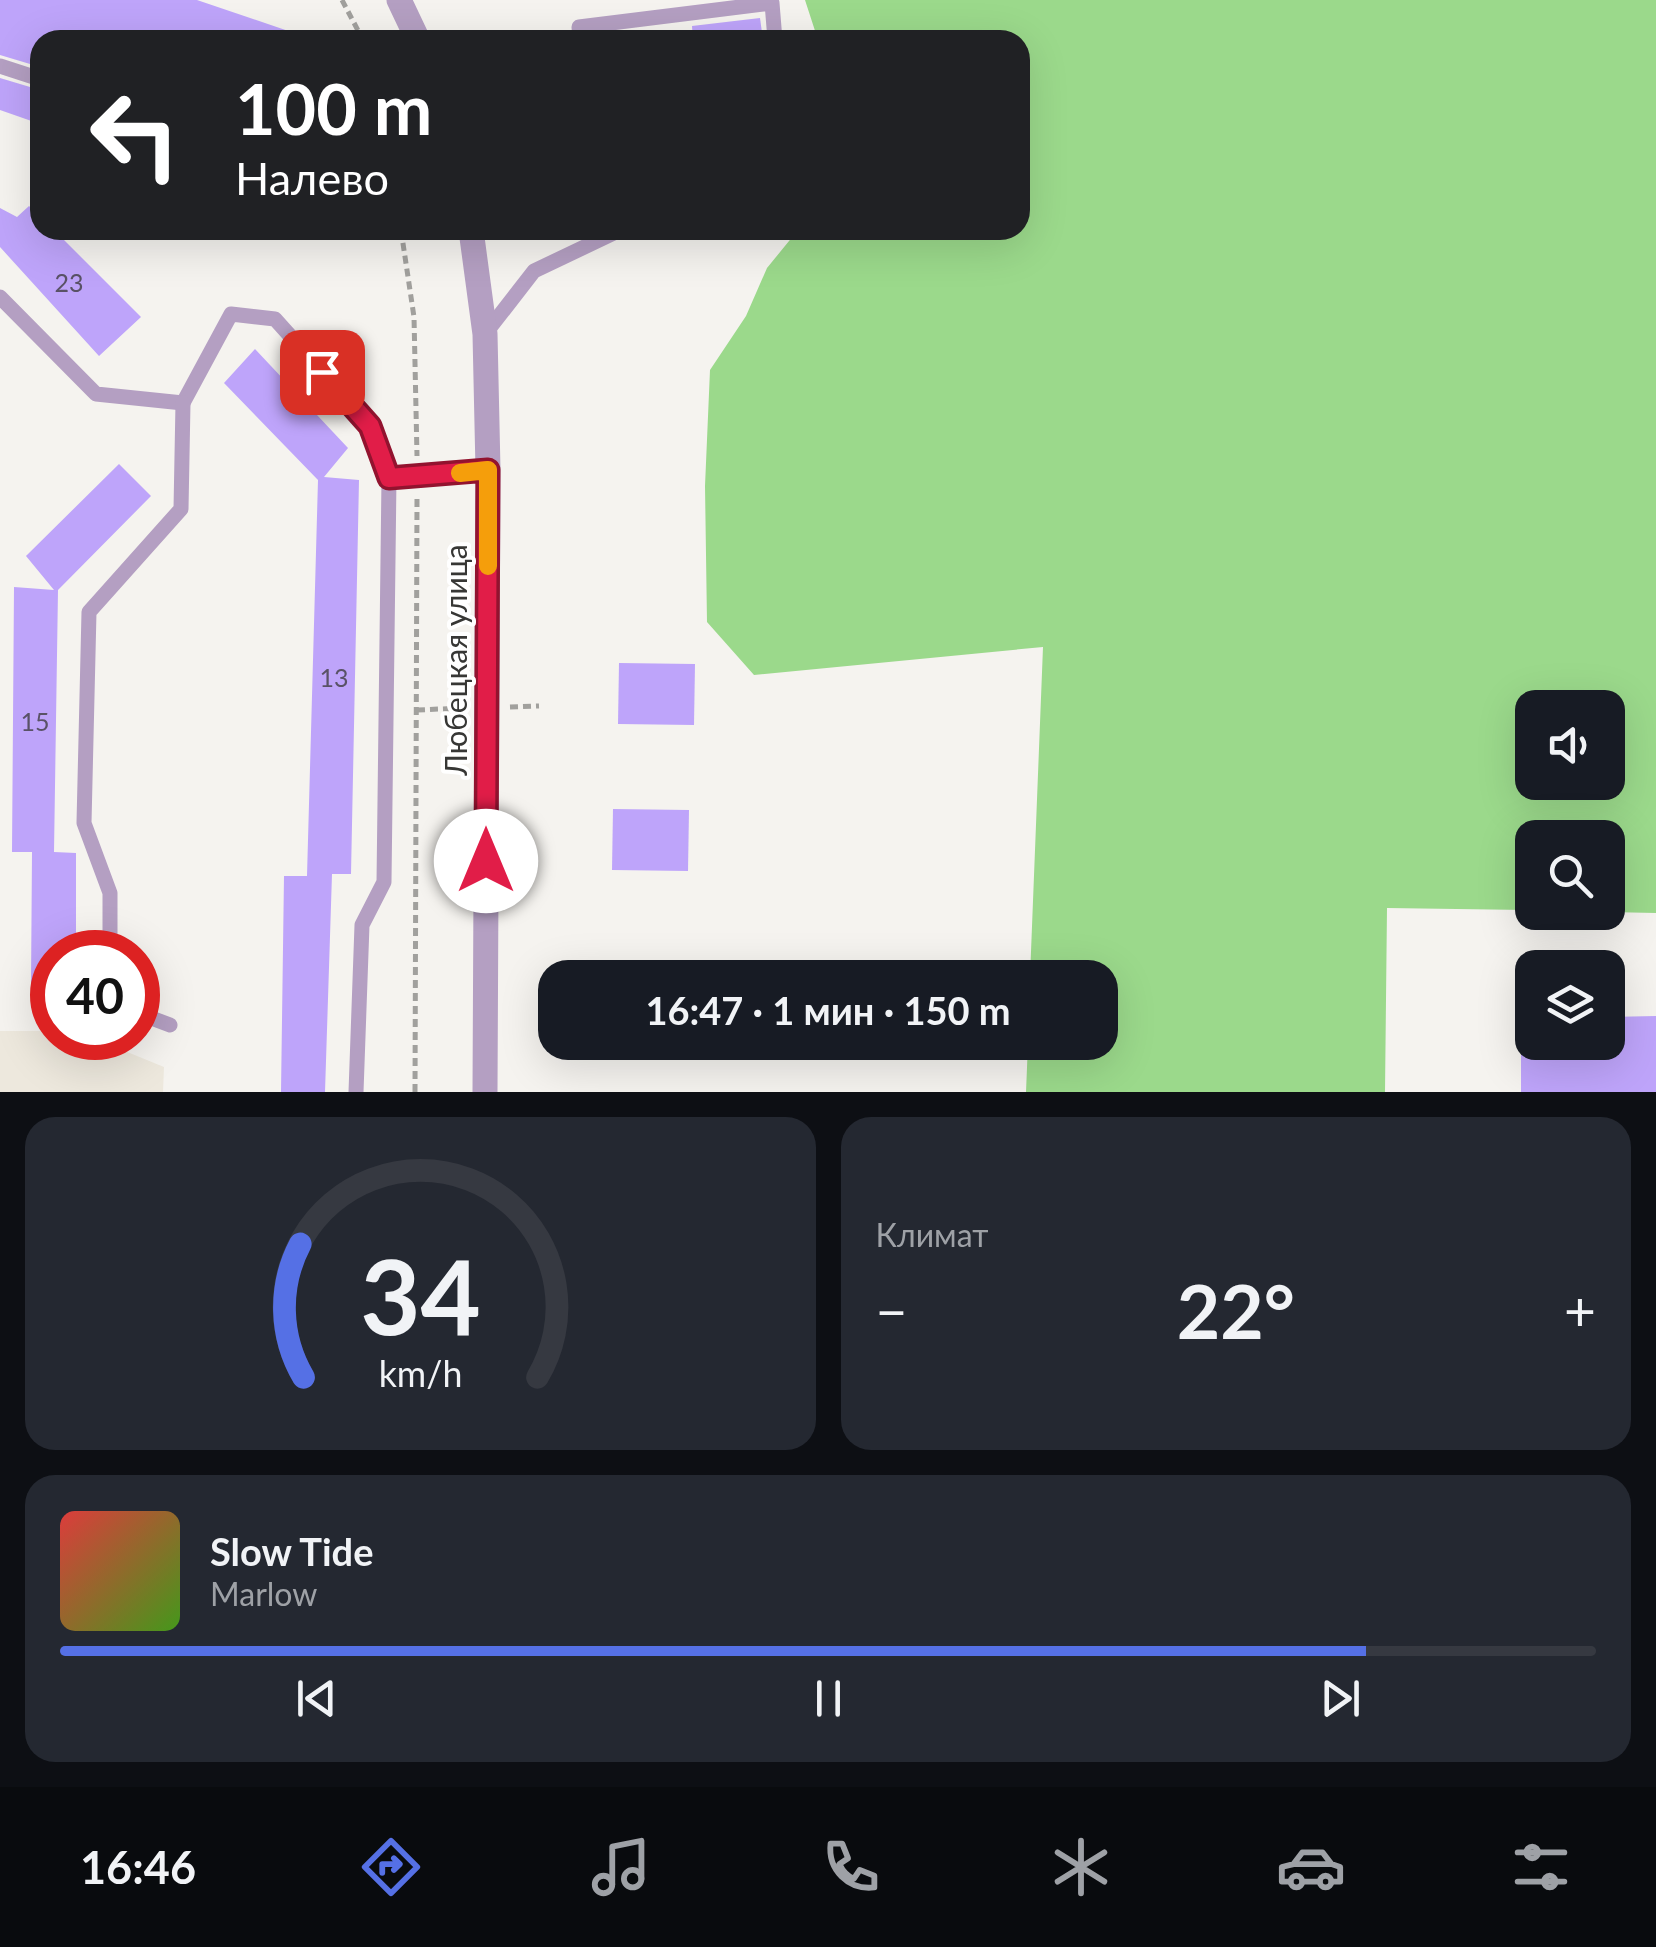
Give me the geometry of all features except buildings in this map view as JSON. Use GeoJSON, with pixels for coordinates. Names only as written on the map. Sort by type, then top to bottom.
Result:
{"type":"FeatureCollection","features":[{"type":"Feature","properties":{"kind":"street"},"geometry":{"type":"LineString","coordinates":[[399,0],[413,30]]}},
{"type":"Feature","properties":{"kind":"street","name":"Любецкая улица"},"geometry":{"type":"LineString","coordinates":[[473,240],[486,334],[486,1092]]}},
{"type":"Feature","properties":{"kind":"lane"},"geometry":{"type":"LineString","coordinates":[[579,30],[579,27],[772,3],[774,30]]}},
{"type":"Feature","properties":{"kind":"lane"},"geometry":{"type":"LineString","coordinates":[[0,66],[30,76]]}},
{"type":"Feature","properties":{"kind":"lane"},"geometry":{"type":"LineString","coordinates":[[486,334],[534,272],[600,240]]}},
{"type":"Feature","properties":{"kind":"lane"},"geometry":{"type":"LineString","coordinates":[[0,297],[96,394],[182,403]]}},
{"type":"Feature","properties":{"kind":"lane"},"geometry":{"type":"LineString","coordinates":[[110,930],[110,892],[84,823],[89,612],[181,509],[182,403],[231,314],[275,319],[370,426],[389,478],[384,882],[362,925],[356,1092]]}},
{"type":"Feature","properties":{"kind":"lane"},"geometry":{"type":"LineString","coordinates":[[389,478],[488,470]]}},
{"type":"Feature","properties":{"kind":"lane"},"geometry":{"type":"LineString","coordinates":[[160,1020],[170,1024]]}},
{"type":"Feature","properties":{"kind":"path"},"geometry":{"type":"LineString","coordinates":[[342,0],[358,30]]}},
{"type":"Feature","properties":{"kind":"path"},"geometry":{"type":"LineString","coordinates":[[402,240],[414,317],[417,477],[415,1092]]}},
{"type":"Feature","properties":{"kind":"shaded area"},"geometry":{"type":"Polygon","coordinates":[[[0,1031],[30,1031],[30,1060],[147,1060],[164,1067],[163,1092],[0,1092],[0,1031]]]}},
{"type":"Feature","properties":{"kind":"green space"},"geometry":{"type":"Polygon","coordinates":[[[805,0],[1656,0],[1656,913],[1625,912],[1625,820],[1515,820],[1515,910],[1387,908],[1385,1092],[1026,1092],[1027,1060],[1118,1060],[1118,960],[1031,960],[1043,647],[754,675],[707,622],[705,486],[710,370],[746,316],[767,268],[790,240],[1030,240],[1030,30],[815,30],[805,0]]]}},
{"type":"Feature","properties":{"kind":"slow traffic"},"geometry":{"type":"LineString","coordinates":[[460,473],[488,470],[488,566]]}},
{"type":"Feature","properties":{"kind":"route"},"geometry":{"type":"LineString","coordinates":[[322,372],[370,426],[389,478],[488,470],[486,861]]}}]}
